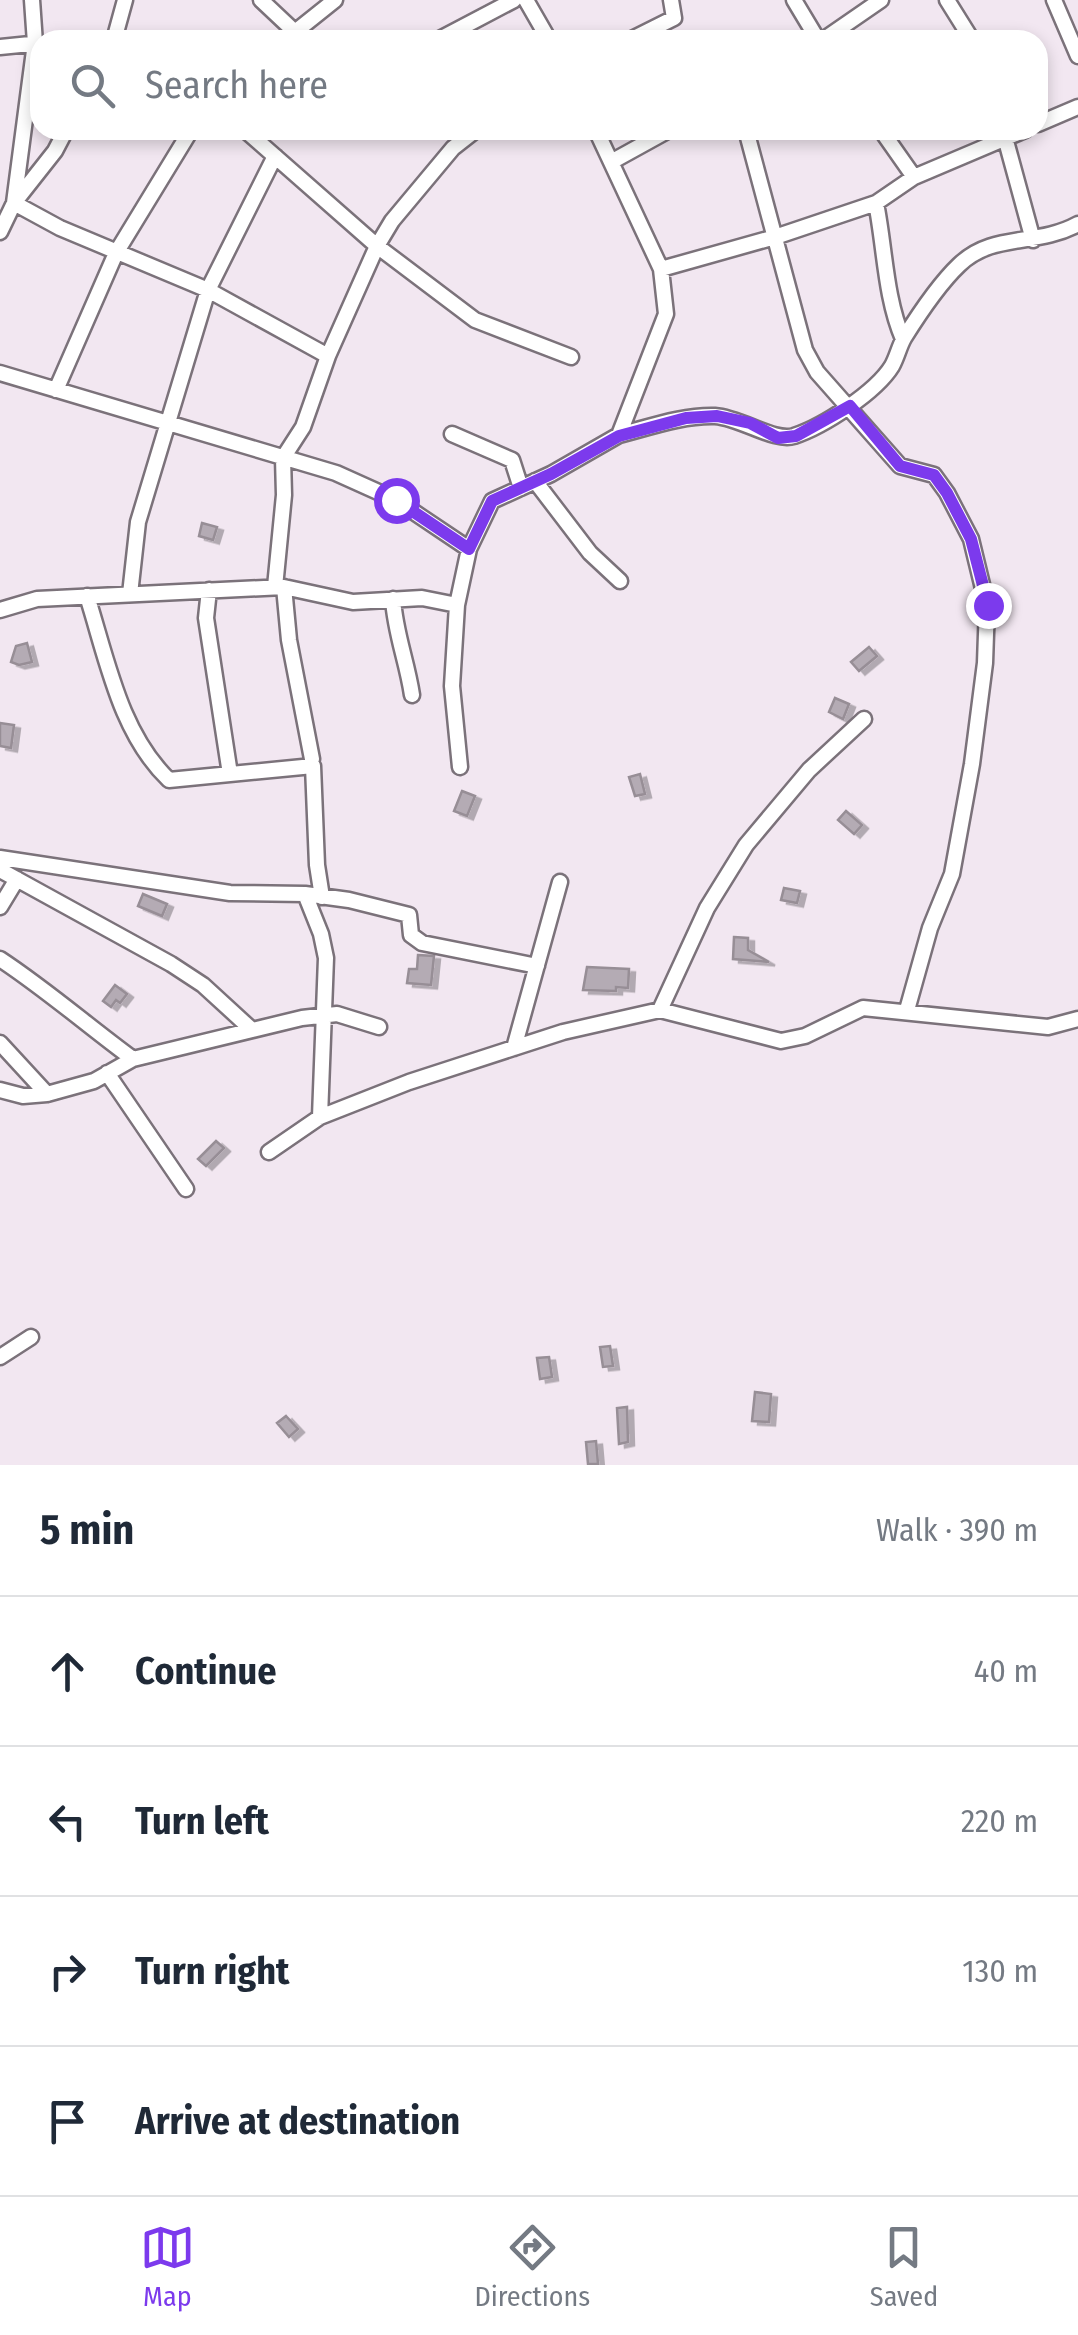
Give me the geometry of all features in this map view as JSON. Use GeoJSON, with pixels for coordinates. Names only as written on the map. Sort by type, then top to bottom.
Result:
{"type":"FeatureCollection","features":[{"type":"Feature","properties":{"kind":"street"},"geometry":{"type":"LineString","coordinates":[[32,0],[35,30]]}},
{"type":"Feature","properties":{"kind":"street"},"geometry":{"type":"LineString","coordinates":[[117,30],[125,0]]}},
{"type":"Feature","properties":{"kind":"street"},"geometry":{"type":"LineString","coordinates":[[261,0],[285,30]]}},
{"type":"Feature","properties":{"kind":"street"},"geometry":{"type":"LineString","coordinates":[[298,30],[335,0]]}},
{"type":"Feature","properties":{"kind":"street"},"geometry":{"type":"LineString","coordinates":[[457,30],[514,0]]}},
{"type":"Feature","properties":{"kind":"street"},"geometry":{"type":"LineString","coordinates":[[526,0],[543,30]]}},
{"type":"Feature","properties":{"kind":"street"},"geometry":{"type":"LineString","coordinates":[[650,30],[674,18],[671,0]]}},
{"type":"Feature","properties":{"kind":"street"},"geometry":{"type":"LineString","coordinates":[[794,0],[814,30]]}},
{"type":"Feature","properties":{"kind":"street"},"geometry":{"type":"LineString","coordinates":[[835,30],[881,0]]}},
{"type":"Feature","properties":{"kind":"street"},"geometry":{"type":"LineString","coordinates":[[947,0],[966,30]]}},
{"type":"Feature","properties":{"kind":"street"},"geometry":{"type":"LineString","coordinates":[[1054,0],[1078,56]]}},
{"type":"Feature","properties":{"kind":"street"},"geometry":{"type":"LineString","coordinates":[[0,46],[30,44]]}},
{"type":"Feature","properties":{"kind":"street"},"geometry":{"type":"LineString","coordinates":[[14,203],[30,92]]}},
{"type":"Feature","properties":{"kind":"street"},"geometry":{"type":"LineString","coordinates":[[1048,120],[1078,107]]}},
{"type":"Feature","properties":{"kind":"street"},"geometry":{"type":"LineString","coordinates":[[0,232],[14,203],[61,140]]}},
{"type":"Feature","properties":{"kind":"street"},"geometry":{"type":"LineString","coordinates":[[56,390],[116,252],[185,140]]}},
{"type":"Feature","properties":{"kind":"street"},"geometry":{"type":"LineString","coordinates":[[257,140],[377,246],[475,320],[571,357]]}},
{"type":"Feature","properties":{"kind":"street"},"geometry":{"type":"LineString","coordinates":[[312,760],[279,587],[283,458],[303,428],[328,356],[377,246],[392,221],[463,140]]}},
{"type":"Feature","properties":{"kind":"street"},"geometry":{"type":"LineString","coordinates":[[600,140],[661,268],[666,314],[619,436]]}},
{"type":"Feature","properties":{"kind":"street"},"geometry":{"type":"LineString","coordinates":[[610,162],[651,140]]}},
{"type":"Feature","properties":{"kind":"street"},"geometry":{"type":"LineString","coordinates":[[749,140],[805,350],[817,372],[900,466],[934,475],[947,493],[971,539],[988,605],[972,764],[952,874],[930,928],[907,1010]]}},
{"type":"Feature","properties":{"kind":"street"},"geometry":{"type":"LineString","coordinates":[[888,140],[914,177]]}},
{"type":"Feature","properties":{"kind":"street"},"geometry":{"type":"LineString","coordinates":[[661,268],[776,238],[876,203],[914,177],[991,140]]}},
{"type":"Feature","properties":{"kind":"street"},"geometry":{"type":"LineString","coordinates":[[1006,140],[1033,240]]}},
{"type":"Feature","properties":{"kind":"street"},"geometry":{"type":"LineString","coordinates":[[130,594],[138,522],[208,290],[275,156]]}},
{"type":"Feature","properties":{"kind":"street"},"geometry":{"type":"LineString","coordinates":[[14,203],[208,290],[328,356]]}},
{"type":"Feature","properties":{"kind":"street"},"geometry":{"type":"LineString","coordinates":[[876,203],[888,286],[904,339]]}},
{"type":"Feature","properties":{"kind":"street"},"geometry":{"type":"LineString","coordinates":[[460,768],[452,686],[457,604],[469,549],[492,501],[619,436],[686,418],[717,416],[750,423],[778,438],[796,436],[850,406],[891,368],[904,339],[960,264],[990,244],[1058,235],[1078,224]]}},
{"type":"Feature","properties":{"kind":"street"},"geometry":{"type":"LineString","coordinates":[[0,373],[336,474],[396,500],[469,549]]}},
{"type":"Feature","properties":{"kind":"street"},"geometry":{"type":"LineString","coordinates":[[452,434],[512,460],[528,484],[620,580]]}},
{"type":"Feature","properties":{"kind":"street"},"geometry":{"type":"LineString","coordinates":[[0,610],[37,598],[279,587],[353,602],[422,598],[457,604]]}},
{"type":"Feature","properties":{"kind":"street"},"geometry":{"type":"LineString","coordinates":[[209,590],[206,618],[230,774]]}},
{"type":"Feature","properties":{"kind":"street"},"geometry":{"type":"LineString","coordinates":[[87,596],[129,727],[155,767],[169,780],[313,766],[322,897]]}},
{"type":"Feature","properties":{"kind":"street"},"geometry":{"type":"LineString","coordinates":[[393,600],[395,632],[406,656],[412,695]]}},
{"type":"Feature","properties":{"kind":"street"},"geometry":{"type":"LineString","coordinates":[[660,1010],[707,908],[746,845],[810,770],[864,719]]}},
{"type":"Feature","properties":{"kind":"street"},"geometry":{"type":"LineString","coordinates":[[0,858],[230,893],[322,897],[409,915],[410,935],[422,942],[537,966]]}},
{"type":"Feature","properties":{"kind":"street"},"geometry":{"type":"LineString","coordinates":[[0,870],[171,964],[203,985],[251,1030]]}},
{"type":"Feature","properties":{"kind":"street"},"geometry":{"type":"LineString","coordinates":[[0,907],[17,879]]}},
{"type":"Feature","properties":{"kind":"street"},"geometry":{"type":"LineString","coordinates":[[514,1048],[560,882]]}},
{"type":"Feature","properties":{"kind":"street"},"geometry":{"type":"LineString","coordinates":[[304,894],[321,934],[326,958],[320,1117]]}},
{"type":"Feature","properties":{"kind":"street"},"geometry":{"type":"LineString","coordinates":[[0,959],[40,985],[133,1059]]}},
{"type":"Feature","properties":{"kind":"street"},"geometry":{"type":"LineString","coordinates":[[270,1152],[320,1117],[409,1082],[563,1032],[660,1010],[781,1042],[805,1036],[863,1008],[1048,1027],[1078,1019]]}},
{"type":"Feature","properties":{"kind":"street"},"geometry":{"type":"LineString","coordinates":[[0,1090],[23,1096],[47,1094],[94,1081],[133,1059],[324,1016],[338,1014],[379,1027]]}},
{"type":"Feature","properties":{"kind":"street"},"geometry":{"type":"LineString","coordinates":[[0,1044],[47,1094]]}},
{"type":"Feature","properties":{"kind":"street"},"geometry":{"type":"LineString","coordinates":[[107,1073],[186,1189]]}},
{"type":"Feature","properties":{"kind":"street"},"geometry":{"type":"LineString","coordinates":[[0,1357],[32,1337]]}},
{"type":"Feature","properties":{"kind":"building"},"geometry":{"type":"Polygon","coordinates":[[[202,523],[217,527],[213,540],[199,536],[202,523]]]}},
{"type":"Feature","properties":{"kind":"building"},"geometry":{"type":"Polygon","coordinates":[[[27,643],[32,662],[11,662],[16,646],[27,643]]]}},
{"type":"Feature","properties":{"kind":"building"},"geometry":{"type":"Polygon","coordinates":[[[869,647],[877,656],[859,671],[851,662],[869,647]]]}},
{"type":"Feature","properties":{"kind":"building"},"geometry":{"type":"Polygon","coordinates":[[[835,698],[849,704],[843,719],[829,712],[835,698]]]}},
{"type":"Feature","properties":{"kind":"building"},"geometry":{"type":"Polygon","coordinates":[[[0,723],[14,725],[11,748],[0,746],[0,723]]]}},
{"type":"Feature","properties":{"kind":"building"},"geometry":{"type":"Polygon","coordinates":[[[640,774],[645,794],[635,796],[629,777],[640,774]]]}},
{"type":"Feature","properties":{"kind":"building"},"geometry":{"type":"Polygon","coordinates":[[[462,791],[475,796],[467,816],[454,811],[462,791]]]}},
{"type":"Feature","properties":{"kind":"building"},"geometry":{"type":"Polygon","coordinates":[[[846,811],[862,825],[854,834],[838,820],[846,811]]]}},
{"type":"Feature","properties":{"kind":"building"},"geometry":{"type":"Polygon","coordinates":[[[784,888],[800,891],[797,903],[781,900],[784,888]]]}},
{"type":"Feature","properties":{"kind":"building"},"geometry":{"type":"Polygon","coordinates":[[[143,894],[167,904],[162,916],[138,906],[143,894]]]}},
{"type":"Feature","properties":{"kind":"building"},"geometry":{"type":"Polygon","coordinates":[[[734,937],[748,938],[748,950],[769,962],[733,959],[734,937]]]}},
{"type":"Feature","properties":{"kind":"building"},"geometry":{"type":"Polygon","coordinates":[[[418,955],[434,956],[431,985],[407,983],[409,969],[417,969],[418,955]]]}},
{"type":"Feature","properties":{"kind":"building"},"geometry":{"type":"Polygon","coordinates":[[[587,967],[629,969],[628,988],[583,990],[587,967]]]}},
{"type":"Feature","properties":{"kind":"building"},"geometry":{"type":"Polygon","coordinates":[[[115,985],[127,994],[111,1007],[103,1001],[115,985]]]}},
{"type":"Feature","properties":{"kind":"building"},"geometry":{"type":"Polygon","coordinates":[[[216,1141],[224,1148],[206,1166],[198,1159],[216,1141]]]}},
{"type":"Feature","properties":{"kind":"building"},"geometry":{"type":"Polygon","coordinates":[[[610,1346],[613,1366],[603,1367],[600,1347],[610,1346]]]}},
{"type":"Feature","properties":{"kind":"building"},"geometry":{"type":"Polygon","coordinates":[[[549,1357],[552,1377],[540,1379],[537,1358],[549,1357]]]}},
{"type":"Feature","properties":{"kind":"building"},"geometry":{"type":"Polygon","coordinates":[[[755,1392],[771,1394],[769,1422],[752,1421],[755,1392]]]}},
{"type":"Feature","properties":{"kind":"building"},"geometry":{"type":"Polygon","coordinates":[[[627,1407],[628,1442],[619,1444],[617,1408],[627,1407]]]}},
{"type":"Feature","properties":{"kind":"building"},"geometry":{"type":"Polygon","coordinates":[[[286,1416],[298,1429],[289,1437],[277,1423],[286,1416]]]}},
{"type":"Feature","properties":{"kind":"building"},"geometry":{"type":"Polygon","coordinates":[[[596,1441],[598,1464],[588,1464],[586,1442],[596,1441]]]}},
{"type":"Feature","properties":{"kind":"route"},"geometry":{"type":"LineString","coordinates":[[396,500],[469,549],[492,501],[619,436],[686,418],[717,416],[750,423],[778,438],[796,436],[850,406],[900,466],[934,475],[947,493],[971,539],[988,605]]}}]}
